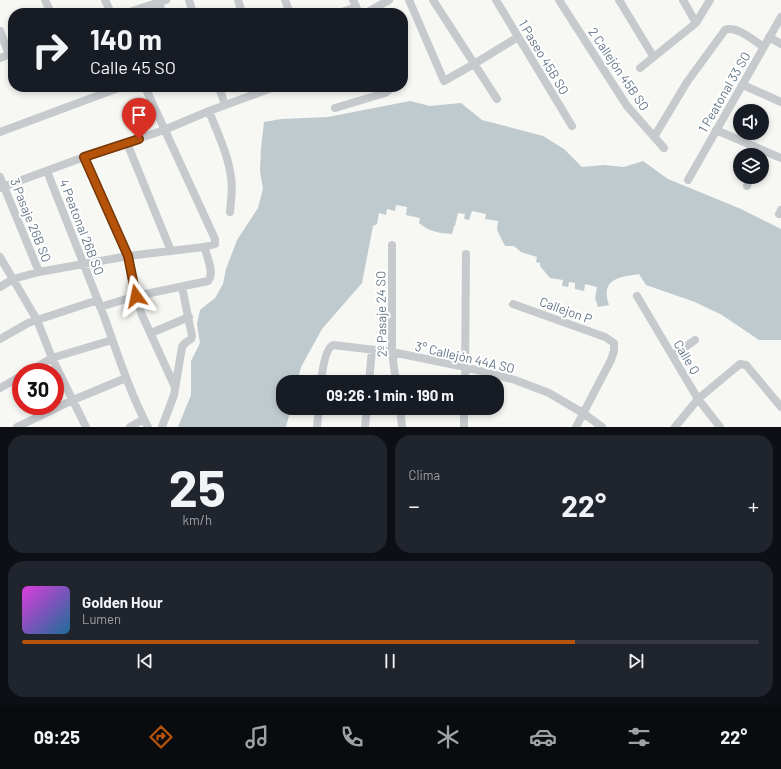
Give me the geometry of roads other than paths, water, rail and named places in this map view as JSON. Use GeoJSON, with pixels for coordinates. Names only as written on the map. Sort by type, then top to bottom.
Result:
{"type":"FeatureCollection","features":[{"type":"Feature","properties":{"kind":"street"},"geometry":{"type":"LineString","coordinates":[[375,8],[389,0]]}},
{"type":"Feature","properties":{"kind":"street"},"geometry":{"type":"LineString","coordinates":[[409,0],[444,81],[518,37]]}},
{"type":"Feature","properties":{"kind":"street"},"geometry":{"type":"LineString","coordinates":[[433,0],[497,99]]}},
{"type":"Feature","properties":{"kind":"street","name":"1 Paseo 45B SO"},"geometry":{"type":"LineString","coordinates":[[496,0],[572,126]]}},
{"type":"Feature","properties":{"kind":"street","name":"2 Callejón 45B SO"},"geometry":{"type":"LineString","coordinates":[[559,0],[627,106],[664,148]]}},
{"type":"Feature","properties":{"kind":"street"},"geometry":{"type":"LineString","coordinates":[[619,0],[653,56]]}},
{"type":"Feature","properties":{"kind":"street"},"geometry":{"type":"LineString","coordinates":[[682,0],[696,22]]}},
{"type":"Feature","properties":{"kind":"street"},"geometry":{"type":"LineString","coordinates":[[640,68],[696,22],[710,0]]}},
{"type":"Feature","properties":{"kind":"street"},"geometry":{"type":"LineString","coordinates":[[141,8],[162,1]]}},
{"type":"Feature","properties":{"kind":"street","name":"1 Peatonal 33 SO"},"geometry":{"type":"LineString","coordinates":[[688,180],[781,17]]}},
{"type":"Feature","properties":{"kind":"street"},"geometry":{"type":"LineString","coordinates":[[654,137],[687,82],[725,30],[729,28],[735,29],[764,47]]}},
{"type":"Feature","properties":{"kind":"street"},"geometry":{"type":"LineString","coordinates":[[0,31],[8,48]]}},
{"type":"Feature","properties":{"kind":"street"},"geometry":{"type":"LineString","coordinates":[[769,37],[781,44]]}},
{"type":"Feature","properties":{"kind":"street"},"geometry":{"type":"LineString","coordinates":[[743,85],[781,102]]}},
{"type":"Feature","properties":{"kind":"street"},"geometry":{"type":"LineString","coordinates":[[0,132],[107,92]]}},
{"type":"Feature","properties":{"kind":"street"},"geometry":{"type":"LineString","coordinates":[[0,288],[13,279],[39,272],[128,256],[204,247],[214,244],[215,239],[147,92]]}},
{"type":"Feature","properties":{"kind":"street"},"geometry":{"type":"LineString","coordinates":[[220,92],[225,105]]}},
{"type":"Feature","properties":{"kind":"street"},"geometry":{"type":"LineString","coordinates":[[2,187],[164,130],[259,92]]}},
{"type":"Feature","properties":{"kind":"street"},"geometry":{"type":"LineString","coordinates":[[335,108],[386,92]]}},
{"type":"Feature","properties":{"kind":"street"},"geometry":{"type":"LineString","coordinates":[[209,111],[226,153],[232,188],[230,212]]}},
{"type":"Feature","properties":{"kind":"street"},"geometry":{"type":"LineString","coordinates":[[716,130],[752,148]]}},
{"type":"Feature","properties":{"kind":"street"},"geometry":{"type":"LineString","coordinates":[[127,143],[171,251]]}},
{"type":"Feature","properties":{"kind":"street"},"geometry":{"type":"LineString","coordinates":[[769,155],[781,158]]}},
{"type":"Feature","properties":{"kind":"street"},"geometry":{"type":"LineString","coordinates":[[84,157],[128,256],[136,296],[142,315],[175,388]]}},
{"type":"Feature","properties":{"kind":"street","name":"4 Peatonal 26B SO"},"geometry":{"type":"LineString","coordinates":[[47,170],[84,264],[126,378],[146,423]]}},
{"type":"Feature","properties":{"kind":"street","name":"3 Pasaje 26B SO"},"geometry":{"type":"LineString","coordinates":[[0,177],[2,187],[39,272]]}},
{"type":"Feature","properties":{"kind":"street","name":"2º Pasaje 24 SO"},"geometry":{"type":"LineString","coordinates":[[392,245],[392,352],[395,375]]}},
{"type":"Feature","properties":{"kind":"street"},"geometry":{"type":"LineString","coordinates":[[0,340],[28,323],[37,320],[99,304],[208,281],[210,279],[210,272],[204,247]]}},
{"type":"Feature","properties":{"kind":"street"},"geometry":{"type":"LineString","coordinates":[[465,375],[466,254]]}},
{"type":"Feature","properties":{"kind":"street"},"geometry":{"type":"LineString","coordinates":[[0,257],[37,320],[52,358],[86,427]]}},
{"type":"Feature","properties":{"kind":"street"},"geometry":{"type":"LineString","coordinates":[[162,427],[168,414],[178,377],[182,347],[191,339],[192,336],[182,287]]}},
{"type":"Feature","properties":{"kind":"street","name":"Calle Q"},"geometry":{"type":"LineString","coordinates":[[637,296],[698,399],[720,427]]}},
{"type":"Feature","properties":{"kind":"street","name":"Callejon P"},"geometry":{"type":"LineString","coordinates":[[513,304],[611,340],[614,343],[615,347],[613,355],[583,413]]}},
{"type":"Feature","properties":{"kind":"street"},"geometry":{"type":"LineString","coordinates":[[151,333],[189,317]]}},
{"type":"Feature","properties":{"kind":"street"},"geometry":{"type":"LineString","coordinates":[[43,363],[52,358],[112,340]]}},
{"type":"Feature","properties":{"kind":"street"},"geometry":{"type":"LineString","coordinates":[[673,356],[695,340]]}},
{"type":"Feature","properties":{"kind":"street","name":"3° Callejón 44A SO"},"geometry":{"type":"LineString","coordinates":[[322,375],[328,349],[330,346],[336,344],[392,352],[465,367],[515,380],[549,393],[583,413],[602,427]]}},
{"type":"Feature","properties":{"kind":"street","name":"2º Pasaje 24 SO"},"geometry":{"type":"LineString","coordinates":[[370,375],[372,350]]}},
{"type":"Feature","properties":{"kind":"street"},"geometry":{"type":"LineString","coordinates":[[675,427],[698,399],[740,364],[746,365],[781,406]]}},
{"type":"Feature","properties":{"kind":"street"},"geometry":{"type":"LineString","coordinates":[[17,427],[29,424],[73,400],[126,378]]}},
{"type":"Feature","properties":{"kind":"street"},"geometry":{"type":"LineString","coordinates":[[0,388],[12,381]]}},
{"type":"Feature","properties":{"kind":"street"},"geometry":{"type":"LineString","coordinates":[[576,427],[583,413]]}},
{"type":"Feature","properties":{"kind":"street"},"geometry":{"type":"LineString","coordinates":[[317,427],[318,415]]}},
{"type":"Feature","properties":{"kind":"street"},"geometry":{"type":"LineString","coordinates":[[365,427],[366,415]]}},
{"type":"Feature","properties":{"kind":"street"},"geometry":{"type":"LineString","coordinates":[[401,415],[402,427]]}},
{"type":"Feature","properties":{"kind":"street"},"geometry":{"type":"LineString","coordinates":[[464,415],[464,427]]}},
{"type":"Feature","properties":{"kind":"street"},"geometry":{"type":"LineString","coordinates":[[130,427],[146,423]]}}]}
